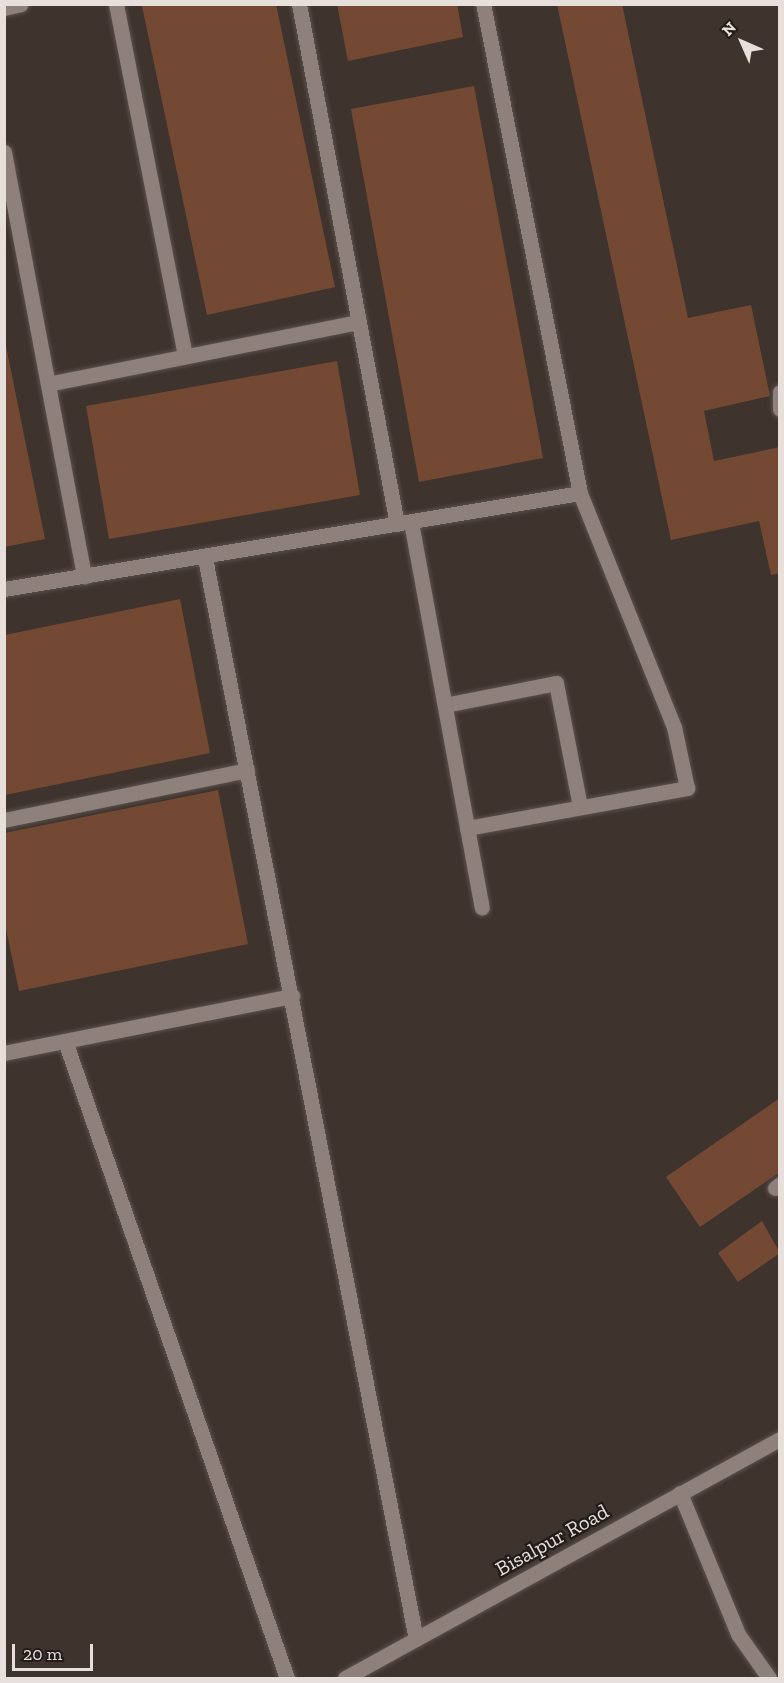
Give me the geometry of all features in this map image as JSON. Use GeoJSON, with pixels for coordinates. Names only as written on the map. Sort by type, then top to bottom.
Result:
{"type":"FeatureCollection","features":[{"type":"Feature","properties":{"kind":"street"},"geometry":{"type":"LineString","coordinates":[[4,8],[21,4]]}},
{"type":"Feature","properties":{"kind":"street"},"geometry":{"type":"LineString","coordinates":[[116,4],[185,356]]}},
{"type":"Feature","properties":{"kind":"street"},"geometry":{"type":"LineString","coordinates":[[299,4],[359,322],[445,705],[482,908]]}},
{"type":"Feature","properties":{"kind":"street"},"geometry":{"type":"LineString","coordinates":[[467,828],[687,788],[674,727],[580,493],[483,4]]}},
{"type":"Feature","properties":{"kind":"street"},"geometry":{"type":"LineString","coordinates":[[4,152],[84,577]]}},
{"type":"Feature","properties":{"kind":"street"},"geometry":{"type":"LineString","coordinates":[[48,384],[359,322]]}},
{"type":"Feature","properties":{"kind":"street"},"geometry":{"type":"LineString","coordinates":[[780,392],[780,409]]}},
{"type":"Feature","properties":{"kind":"street"},"geometry":{"type":"LineString","coordinates":[[4,589],[205,558],[580,493]]}},
{"type":"Feature","properties":{"kind":"street"},"geometry":{"type":"LineString","coordinates":[[205,558],[416,1639]]}},
{"type":"Feature","properties":{"kind":"street"},"geometry":{"type":"LineString","coordinates":[[445,705],[555,683],[580,807]]}},
{"type":"Feature","properties":{"kind":"street"},"geometry":{"type":"LineString","coordinates":[[4,820],[247,770]]}},
{"type":"Feature","properties":{"kind":"street"},"geometry":{"type":"LineString","coordinates":[[4,1053],[292,996]]}},
{"type":"Feature","properties":{"kind":"street"},"geometry":{"type":"LineString","coordinates":[[65,1041],[287,1678]]}},
{"type":"Feature","properties":{"kind":"street","name":"Bisalpur Road"},"geometry":{"type":"LineString","coordinates":[[345,1678],[780,1438]]}},
{"type":"Feature","properties":{"kind":"street"},"geometry":{"type":"LineString","coordinates":[[680,1493],[738,1634],[769,1678]]}},
{"type":"Feature","properties":{"kind":"building"},"geometry":{"type":"Polygon","coordinates":[[[276,4],[335,287],[207,315],[142,6],[276,4]]]}},
{"type":"Feature","properties":{"kind":"building"},"geometry":{"type":"Polygon","coordinates":[[[337,4],[457,4],[463,37],[348,61],[337,4]]]}},
{"type":"Feature","properties":{"kind":"building"},"geometry":{"type":"Polygon","coordinates":[[[557,4],[622,4],[688,318],[751,305],[770,396],[704,411],[714,461],[780,447],[780,573],[771,575],[759,521],[671,540],[557,4]]]}},
{"type":"Feature","properties":{"kind":"building"},"geometry":{"type":"Polygon","coordinates":[[[474,86],[543,458],[419,482],[351,109],[474,86]]]}},
{"type":"Feature","properties":{"kind":"building"},"geometry":{"type":"Polygon","coordinates":[[[4,336],[45,539],[4,547],[4,336]]]}},
{"type":"Feature","properties":{"kind":"building"},"geometry":{"type":"Polygon","coordinates":[[[337,361],[360,495],[109,539],[86,406],[337,361]]]}},
{"type":"Feature","properties":{"kind":"building"},"geometry":{"type":"Polygon","coordinates":[[[180,599],[210,753],[5,795],[5,635],[180,599]]]}},
{"type":"Feature","properties":{"kind":"building"},"geometry":{"type":"Polygon","coordinates":[[[218,790],[248,944],[19,991],[4,919],[4,833],[218,790]]]}},
{"type":"Feature","properties":{"kind":"building"},"geometry":{"type":"Polygon","coordinates":[[[780,1098],[780,1172],[700,1227],[666,1177],[780,1098]]]}},
{"type":"Feature","properties":{"kind":"building"},"geometry":{"type":"Polygon","coordinates":[[[762,1221],[780,1253],[738,1282],[718,1253],[762,1221]]]}}]}
